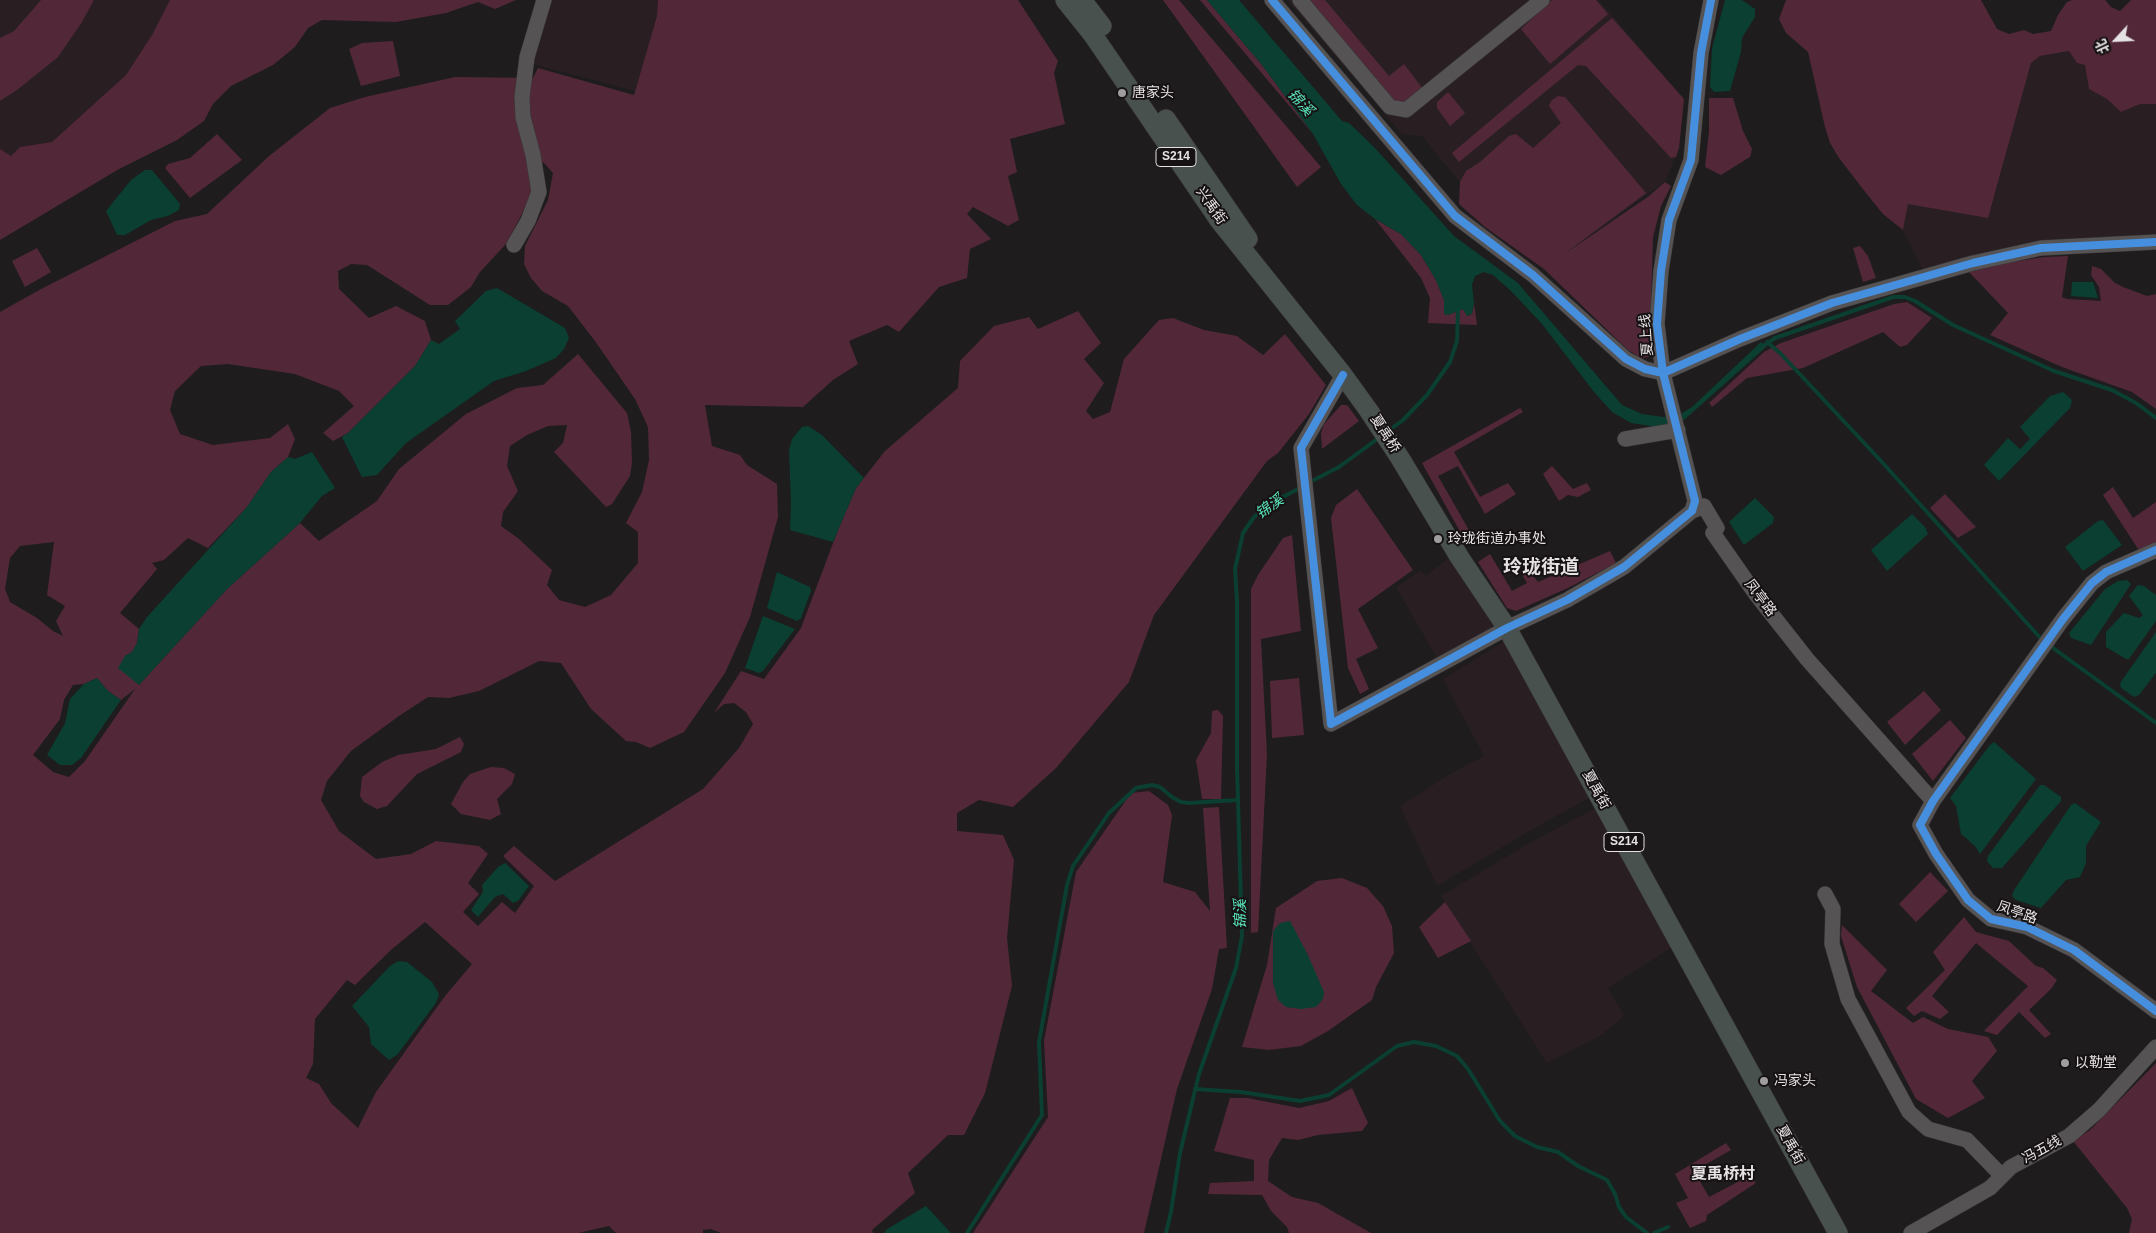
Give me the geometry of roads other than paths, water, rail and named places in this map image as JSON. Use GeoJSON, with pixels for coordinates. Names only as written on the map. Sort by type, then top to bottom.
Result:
{"type":"FeatureCollection","features":[{"type":"Feature","properties":{"kind":"main road","name":"兴禹街"},"geometry":{"type":"LineString","coordinates":[[1065,0],[1093,35],[1219,220],[1343,375]]}},
{"type":"Feature","properties":{"kind":"main road","name":"兴禹街"},"geometry":{"type":"LineString","coordinates":[[1082,0],[1232,214],[1291,310]]}},
{"type":"Feature","properties":{"kind":"main road","name":"夏禹桥"},"geometry":{"type":"LineString","coordinates":[[1343,375],[1400,458]]}},
{"type":"Feature","properties":{"kind":"main road","name":"夏禹街"},"geometry":{"type":"LineString","coordinates":[[1400,458],[1460,558],[1507,628],[1838,1233]]}},
{"type":"Feature","properties":{"kind":"street"},"geometry":{"type":"LineString","coordinates":[[514,245],[528,221],[539,192],[533,155],[523,117],[522,97],[527,57],[544,0]]}},
{"type":"Feature","properties":{"kind":"street"},"geometry":{"type":"LineString","coordinates":[[1272,0],[1455,216],[1533,275],[1626,359],[1645,369],[1663,373],[1740,339],[1832,304],[1973,263],[2041,248],[2156,242]]}},
{"type":"Feature","properties":{"kind":"street"},"geometry":{"type":"LineString","coordinates":[[1300,0],[1390,107],[1406,110],[1542,0]]}},
{"type":"Feature","properties":{"kind":"street","name":"夏上线"},"geometry":{"type":"LineString","coordinates":[[1692,510],[1694,502],[1663,373],[1656,324],[1660,271],[1669,220],[1692,160],[1701,53],[1711,0]]}},
{"type":"Feature","properties":{"kind":"street"},"geometry":{"type":"LineString","coordinates":[[1343,375],[1301,448],[1331,724],[1507,628],[1567,600],[1624,567],[1692,510]]}},
{"type":"Feature","properties":{"kind":"street"},"geometry":{"type":"LineString","coordinates":[[1626,440],[1678,430]]}},
{"type":"Feature","properties":{"kind":"street","name":"凤亭路"},"geometry":{"type":"LineString","coordinates":[[1692,510],[1704,506],[1717,528],[1713,533],[1755,593],[1807,659],[1934,801],[1920,825],[1936,854],[1968,900],[1991,919],[2027,927],[2074,950],[2156,1011]]}},
{"type":"Feature","properties":{"kind":"street"},"geometry":{"type":"LineString","coordinates":[[1934,801],[2063,619],[2092,583],[2112,569],[2156,550]]}},
{"type":"Feature","properties":{"kind":"street"},"geometry":{"type":"LineString","coordinates":[[1824,894],[1833,909],[1832,944],[1848,999],[1909,1112],[1928,1130],[1967,1140],[2002,1176]]}},
{"type":"Feature","properties":{"kind":"street","name":"冯五线"},"geometry":{"type":"LineString","coordinates":[[1911,1233],[1990,1188],[2011,1167],[2069,1136],[2099,1110],[2156,1047]]}},
{"type":"Feature","properties":{"kind":"water"},"geometry":{"type":"Polygon","coordinates":[[[1207,0],[1239,0],[1342,121],[1349,123],[1375,148],[1454,236],[1518,283],[1622,405],[1642,414],[1663,417],[1682,413],[1692,407],[1761,342],[1766,347],[1684,420],[1664,428],[1631,423],[1612,412],[1594,392],[1542,324],[1493,275],[1484,272],[1475,276],[1472,285],[1474,303],[1472,314],[1467,316],[1463,309],[1448,315],[1444,314],[1444,300],[1436,280],[1421,255],[1401,234],[1375,219],[1357,205],[1341,184],[1313,134],[1262,65],[1207,0]]]}},
{"type":"Feature","properties":{"kind":"water"},"geometry":{"type":"Polygon","coordinates":[[[1725,0],[1742,0],[1755,9],[1755,17],[1742,38],[1741,52],[1730,91],[1714,92],[1710,87],[1712,48],[1725,0]]]}},
{"type":"Feature","properties":{"kind":"water"},"geometry":{"type":"Polygon","coordinates":[[[145,170],[152,170],[180,204],[179,210],[168,216],[151,220],[125,235],[117,235],[106,211],[131,180],[145,170]]]}},
{"type":"Feature","properties":{"kind":"water"},"geometry":{"type":"Polygon","coordinates":[[[2072,282],[2093,282],[2098,298],[2071,296],[2072,282]]]}},
{"type":"Feature","properties":{"kind":"water"},"geometry":{"type":"Polygon","coordinates":[[[497,288],[565,328],[569,338],[564,349],[556,358],[526,371],[494,381],[406,443],[377,475],[362,477],[342,437],[415,366],[431,340],[439,344],[460,329],[455,321],[486,291],[497,288]]]}},
{"type":"Feature","properties":{"kind":"water"},"geometry":{"type":"Polygon","coordinates":[[[2063,392],[2072,400],[2070,408],[1999,481],[1984,465],[2008,438],[2020,449],[2030,439],[2020,427],[2050,396],[2063,392]]]}},
{"type":"Feature","properties":{"kind":"water"},"geometry":{"type":"Polygon","coordinates":[[[808,426],[822,435],[864,478],[856,488],[833,542],[790,530],[789,450],[792,439],[802,427],[808,426]]]}},
{"type":"Feature","properties":{"kind":"water"},"geometry":{"type":"Polygon","coordinates":[[[312,452],[335,488],[322,496],[300,523],[227,589],[139,685],[118,668],[125,656],[132,652],[137,643],[139,629],[147,617],[247,507],[271,472],[288,457],[295,459],[312,452]]]}},
{"type":"Feature","properties":{"kind":"water"},"geometry":{"type":"Polygon","coordinates":[[[1755,498],[1774,517],[1773,523],[1744,545],[1729,522],[1755,498]]]}},
{"type":"Feature","properties":{"kind":"water"},"geometry":{"type":"Polygon","coordinates":[[[1912,514],[1925,527],[1928,534],[1887,571],[1871,550],[1912,514]]]}},
{"type":"Feature","properties":{"kind":"water"},"geometry":{"type":"Polygon","coordinates":[[[2103,520],[2122,545],[2083,571],[2065,547],[2098,521],[2103,520]]]}},
{"type":"Feature","properties":{"kind":"water"},"geometry":{"type":"Polygon","coordinates":[[[777,572],[810,587],[811,591],[801,618],[797,621],[767,608],[777,572]]]}},
{"type":"Feature","properties":{"kind":"water"},"geometry":{"type":"Polygon","coordinates":[[[2127,580],[2131,584],[2091,645],[2071,638],[2069,633],[2105,589],[2118,581],[2127,580]]]}},
{"type":"Feature","properties":{"kind":"water"},"geometry":{"type":"Polygon","coordinates":[[[2138,585],[2144,586],[2156,595],[2156,621],[2129,659],[2126,659],[2106,647],[2106,632],[2124,613],[2139,618],[2143,615],[2129,596],[2138,585]]]}},
{"type":"Feature","properties":{"kind":"water"},"geometry":{"type":"Polygon","coordinates":[[[763,616],[795,629],[763,671],[759,673],[745,668],[763,616]]]}},
{"type":"Feature","properties":{"kind":"water"},"geometry":{"type":"Polygon","coordinates":[[[2156,632],[2156,673],[2139,695],[2134,697],[2121,688],[2120,683],[2156,632]]]}},
{"type":"Feature","properties":{"kind":"water"},"geometry":{"type":"Polygon","coordinates":[[[97,678],[108,691],[121,700],[81,758],[72,765],[60,765],[47,755],[65,723],[70,699],[84,684],[97,678]]]}},
{"type":"Feature","properties":{"kind":"water"},"geometry":{"type":"Polygon","coordinates":[[[1994,742],[2036,779],[1980,854],[1975,846],[1961,834],[1956,806],[1950,798],[1994,742]]]}},
{"type":"Feature","properties":{"kind":"water"},"geometry":{"type":"Polygon","coordinates":[[[2040,785],[2044,785],[2061,797],[2061,801],[2002,868],[1993,868],[1987,861],[1988,856],[2040,785]]]}},
{"type":"Feature","properties":{"kind":"water"},"geometry":{"type":"Polygon","coordinates":[[[2075,803],[2101,822],[2086,846],[2086,863],[2080,877],[2066,880],[2041,908],[2016,900],[2012,896],[2014,890],[2071,805],[2075,803]]]}},
{"type":"Feature","properties":{"kind":"water"},"geometry":{"type":"Polygon","coordinates":[[[505,863],[529,886],[518,901],[513,903],[503,894],[495,897],[478,917],[471,910],[483,892],[482,885],[498,867],[505,863]]]}},
{"type":"Feature","properties":{"kind":"water"},"geometry":{"type":"Polygon","coordinates":[[[1290,921],[1307,953],[1324,992],[1323,999],[1316,1007],[1301,1009],[1286,1007],[1278,1000],[1273,983],[1273,931],[1280,923],[1290,921]]]}},
{"type":"Feature","properties":{"kind":"water"},"geometry":{"type":"Polygon","coordinates":[[[398,961],[407,962],[432,982],[439,994],[436,1003],[397,1055],[389,1060],[371,1044],[369,1027],[352,1006],[390,966],[398,961]]]}},
{"type":"Feature","properties":{"kind":"water"},"geometry":{"type":"Polygon","coordinates":[[[926,1206],[951,1233],[884,1233],[887,1229],[926,1206]]]}},
{"type":"Feature","properties":{"kind":"waterway"},"geometry":{"type":"LineString","coordinates":[[1762,347],[1775,338],[1893,297],[1905,297],[1915,301],[1953,325],[2054,371],[2112,390],[2136,403],[2156,418]]}},
{"type":"Feature","properties":{"kind":"waterway","name":"锦溪"},"geometry":{"type":"LineString","coordinates":[[1388,431],[1403,420],[1427,395],[1450,362],[1457,341],[1458,307]]}},
{"type":"Feature","properties":{"kind":"waterway"},"geometry":{"type":"LineString","coordinates":[[1767,342],[1780,353],[1881,461],[2043,641]]}},
{"type":"Feature","properties":{"kind":"waterway","name":"锦溪"},"geometry":{"type":"LineString","coordinates":[[1308,483],[1339,467],[1380,437]]}},
{"type":"Feature","properties":{"kind":"waterway","name":"锦溪"},"geometry":{"type":"LineString","coordinates":[[1166,1233],[1180,1153],[1199,1074],[1236,968],[1242,936],[1237,767],[1237,601],[1235,569],[1243,533],[1254,517],[1277,500],[1302,487]]}},
{"type":"Feature","properties":{"kind":"waterway"},"geometry":{"type":"LineString","coordinates":[[2049,645],[2156,723]]}},
{"type":"Feature","properties":{"kind":"waterway"},"geometry":{"type":"LineString","coordinates":[[967,1233],[1042,1115],[1039,1042],[1067,885],[1073,866],[1109,813],[1136,788],[1152,785],[1160,787],[1181,802],[1189,803],[1238,800]]}},
{"type":"Feature","properties":{"kind":"waterway"},"geometry":{"type":"LineString","coordinates":[[1195,1089],[1241,1092],[1300,1101],[1329,1095],[1397,1046],[1414,1042],[1436,1046],[1457,1056],[1468,1069],[1500,1121],[1515,1136],[1537,1147],[1558,1152],[1578,1166],[1607,1180],[1615,1194],[1619,1207],[1626,1217],[1647,1233]]}},
{"type":"Feature","properties":{"kind":"waterway"},"geometry":{"type":"LineString","coordinates":[[1654,1233],[1668,1227]]}},
{"type":"Feature","properties":{"kind":"place","name":"唐家头"},"geometry":{"type":"Point","coordinates":[1122,93]}},
{"type":"Feature","properties":{"kind":"place","name":"玲珑街道办事处"},"geometry":{"type":"Point","coordinates":[1438,539]}},
{"type":"Feature","properties":{"kind":"place","name":"以勒堂"},"geometry":{"type":"Point","coordinates":[2065,1063]}},
{"type":"Feature","properties":{"kind":"place","name":"冯家头"},"geometry":{"type":"Point","coordinates":[1764,1081]}},
{"type":"Feature","properties":{"kind":"district","name":"玲珑街道"},"geometry":{"type":"Point","coordinates":[1541,568]}},
{"type":"Feature","properties":{"kind":"district","name":"夏禹桥村"},"geometry":{"type":"Point","coordinates":[1723,1175]}}]}
